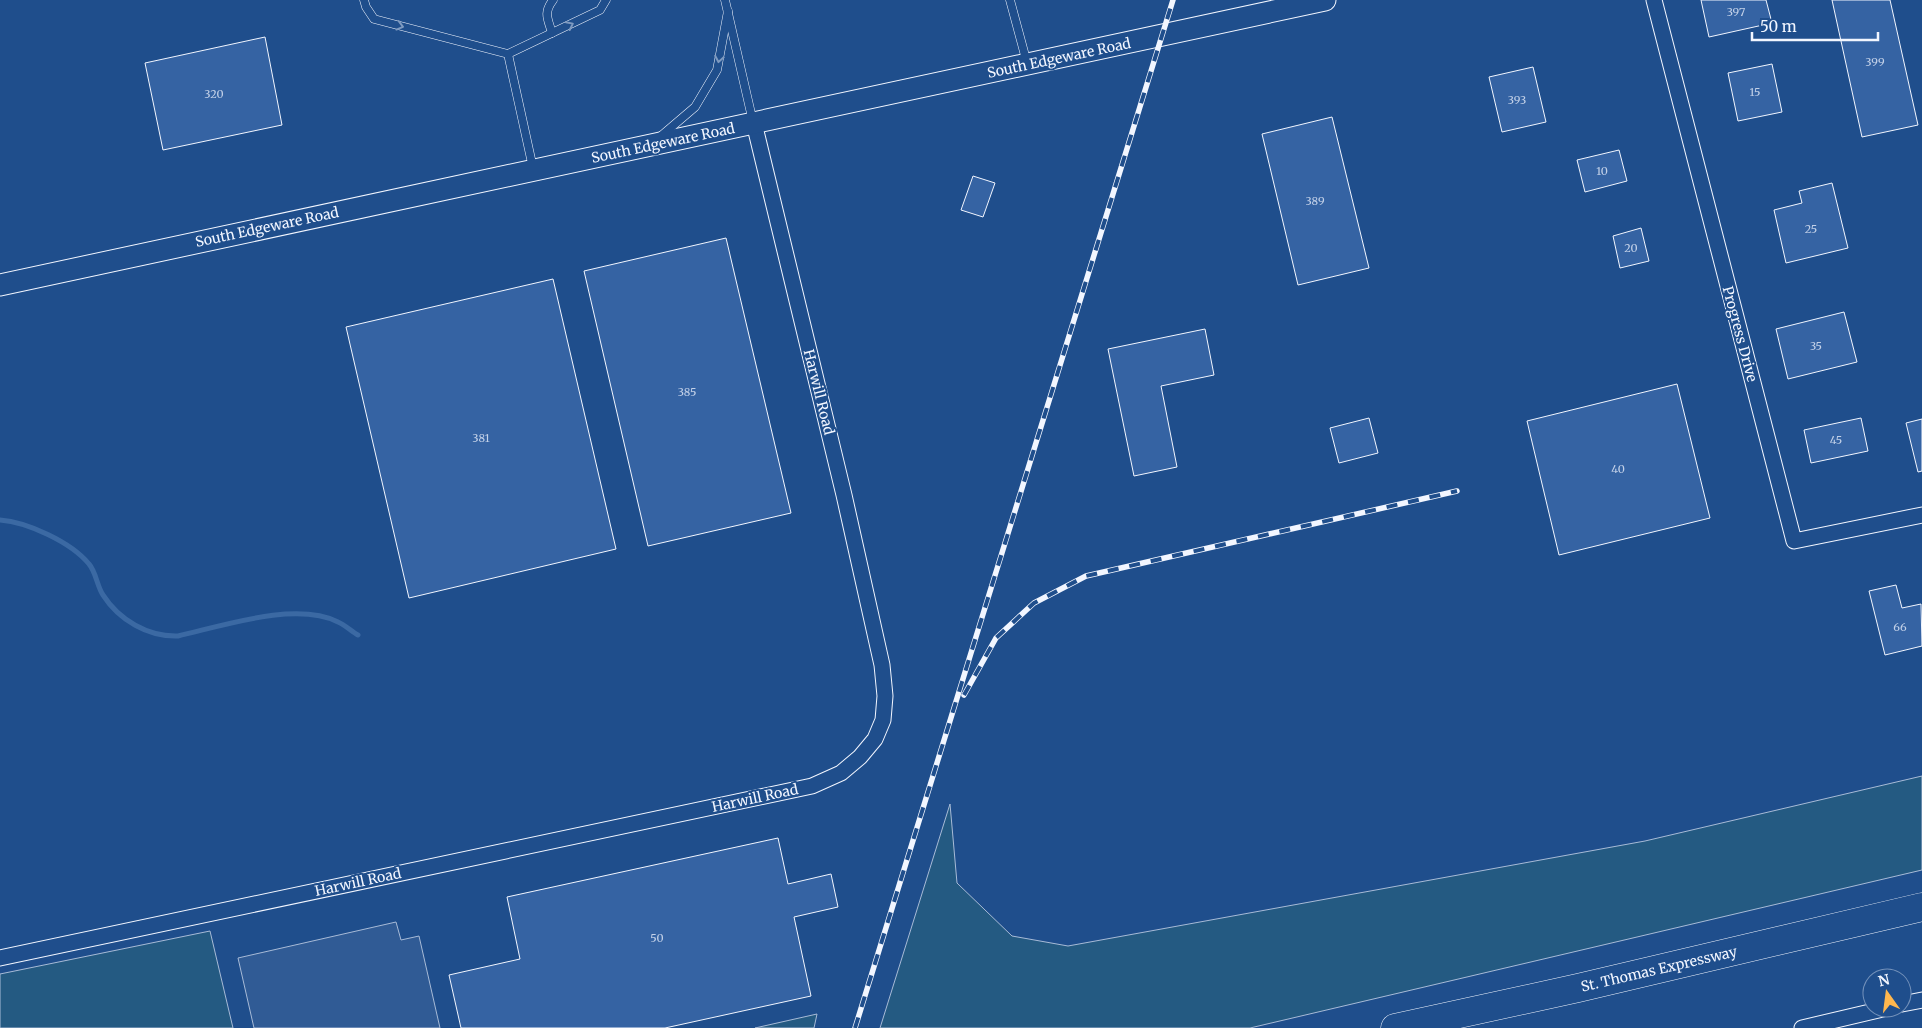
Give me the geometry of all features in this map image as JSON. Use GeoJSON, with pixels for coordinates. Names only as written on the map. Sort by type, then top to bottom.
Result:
{"type":"FeatureCollection","features":[{"type":"Feature","properties":{"kind":"highway","name":"St. Thomas Expressway"},"geometry":{"type":"LineString","coordinates":[[1395,1028],[1578,988],[1922,907]]}},
{"type":"Feature","properties":{"kind":"main road","name":"South Edgeware Road"},"geometry":{"type":"LineString","coordinates":[[0,285],[1325,0]]}},
{"type":"Feature","properties":{"kind":"street","name":"Progress Drive"},"geometry":{"type":"LineString","coordinates":[[1654,0],[1794,541],[1922,515]]}},
{"type":"Feature","properties":{"kind":"street","name":"Harwill Road"},"geometry":{"type":"LineString","coordinates":[[0,958],[812,786],[841,773],[860,757],[875,739],[883,720],[885,696],[882,665],[844,495],[754,123]]}},
{"type":"Feature","properties":{"kind":"street"},"geometry":{"type":"LineString","coordinates":[[1802,1028],[1862,1014]]}},
{"type":"Feature","properties":{"kind":"lane"},"geometry":{"type":"LineString","coordinates":[[364,0],[374,19],[508,54],[600,10],[606,0]]}},
{"type":"Feature","properties":{"kind":"lane"},"geometry":{"type":"LineString","coordinates":[[552,33],[547,15],[548,7],[553,0]]}},
{"type":"Feature","properties":{"kind":"lane"},"geometry":{"type":"LineString","coordinates":[[725,0],[754,123]]}},
{"type":"Feature","properties":{"kind":"lane"},"geometry":{"type":"LineString","coordinates":[[1010,0],[1027,65]]}},
{"type":"Feature","properties":{"kind":"lane"},"geometry":{"type":"LineString","coordinates":[[650,145],[695,107],[717,70],[728,11]]}},
{"type":"Feature","properties":{"kind":"lane"},"geometry":{"type":"LineString","coordinates":[[508,54],[533,170]]}},
{"type":"Feature","properties":{"kind":"shaded area"},"geometry":{"type":"Polygon","coordinates":[[[1922,776],[1922,870],[1250,1028],[880,1028],[950,804],[957,883],[1012,936],[1068,946],[1645,841],[1922,776]]]}},
{"type":"Feature","properties":{"kind":"shaded area"},"geometry":{"type":"Polygon","coordinates":[[[396,922],[401,940],[419,936],[440,1028],[254,1028],[238,958],[396,922]]]}},
{"type":"Feature","properties":{"kind":"shaded area"},"geometry":{"type":"Polygon","coordinates":[[[210,931],[233,1028],[0,1028],[0,974],[210,931]]]}},
{"type":"Feature","properties":{"kind":"shaded area"},"geometry":{"type":"Polygon","coordinates":[[[817,1014],[814,1028],[755,1028],[817,1014]]]}},
{"type":"Feature","properties":{"kind":"building"},"geometry":{"type":"Polygon","coordinates":[[[1701,0],[1766,0],[1772,23],[1709,37],[1701,0]]]}},
{"type":"Feature","properties":{"kind":"building"},"geometry":{"type":"Polygon","coordinates":[[[1832,0],[1890,0],[1918,125],[1862,137],[1832,0]]]}},
{"type":"Feature","properties":{"kind":"building"},"geometry":{"type":"Polygon","coordinates":[[[265,37],[282,125],[163,150],[145,63],[265,37]]]}},
{"type":"Feature","properties":{"kind":"building"},"geometry":{"type":"Polygon","coordinates":[[[1772,64],[1782,112],[1738,121],[1728,73],[1772,64]]]}},
{"type":"Feature","properties":{"kind":"building"},"geometry":{"type":"Polygon","coordinates":[[[1533,67],[1546,122],[1502,132],[1489,77],[1533,67]]]}},
{"type":"Feature","properties":{"kind":"building"},"geometry":{"type":"Polygon","coordinates":[[[1332,117],[1369,268],[1298,285],[1262,134],[1332,117]]]}},
{"type":"Feature","properties":{"kind":"building"},"geometry":{"type":"Polygon","coordinates":[[[1619,150],[1627,181],[1585,192],[1577,160],[1619,150]]]}},
{"type":"Feature","properties":{"kind":"building"},"geometry":{"type":"Polygon","coordinates":[[[973,176],[995,183],[983,217],[961,210],[973,176]]]}},
{"type":"Feature","properties":{"kind":"building"},"geometry":{"type":"Polygon","coordinates":[[[1832,183],[1848,248],[1786,263],[1774,210],[1802,203],[1799,191],[1832,183]]]}},
{"type":"Feature","properties":{"kind":"building"},"geometry":{"type":"Polygon","coordinates":[[[1641,228],[1649,261],[1620,268],[1613,236],[1641,228]]]}},
{"type":"Feature","properties":{"kind":"building"},"geometry":{"type":"Polygon","coordinates":[[[726,238],[791,513],[648,546],[584,271],[726,238]]]}},
{"type":"Feature","properties":{"kind":"building"},"geometry":{"type":"Polygon","coordinates":[[[553,279],[616,549],[409,598],[346,327],[553,279]]]}},
{"type":"Feature","properties":{"kind":"building"},"geometry":{"type":"Polygon","coordinates":[[[1844,312],[1857,362],[1788,379],[1776,329],[1844,312]]]}},
{"type":"Feature","properties":{"kind":"building"},"geometry":{"type":"Polygon","coordinates":[[[1205,329],[1214,375],[1161,386],[1177,467],[1134,476],[1108,349],[1205,329]]]}},
{"type":"Feature","properties":{"kind":"building"},"geometry":{"type":"Polygon","coordinates":[[[1677,384],[1710,518],[1559,555],[1527,421],[1677,384]]]}},
{"type":"Feature","properties":{"kind":"building"},"geometry":{"type":"Polygon","coordinates":[[[1369,418],[1378,453],[1339,463],[1330,428],[1369,418]]]}},
{"type":"Feature","properties":{"kind":"building"},"geometry":{"type":"Polygon","coordinates":[[[1861,418],[1868,451],[1811,463],[1804,430],[1861,418]]]}},
{"type":"Feature","properties":{"kind":"building"},"geometry":{"type":"Polygon","coordinates":[[[1922,419],[1922,471],[1918,472],[1906,423],[1922,419]]]}},
{"type":"Feature","properties":{"kind":"building"},"geometry":{"type":"Polygon","coordinates":[[[1896,585],[1902,608],[1921,604],[1922,646],[1885,655],[1869,591],[1896,585]]]}},
{"type":"Feature","properties":{"kind":"building"},"geometry":{"type":"Polygon","coordinates":[[[778,838],[788,884],[831,874],[838,907],[794,917],[811,996],[665,1028],[461,1028],[449,975],[520,959],[507,897],[778,838]]]}},
{"type":"Feature","properties":{"kind":"waterway"},"geometry":{"type":"LineString","coordinates":[[0,520],[23,525],[48,534],[71,548],[89,564],[103,595],[117,612],[135,625],[156,634],[178,636],[259,617],[301,614],[321,616],[338,622],[358,635]]}},
{"type":"Feature","properties":{"kind":"railway"},"geometry":{"type":"LineString","coordinates":[[855,1028],[1173,0]]}},
{"type":"Feature","properties":{"kind":"railway"},"geometry":{"type":"LineString","coordinates":[[964,695],[996,638],[1034,603],[1086,576],[1457,491]]}}]}
